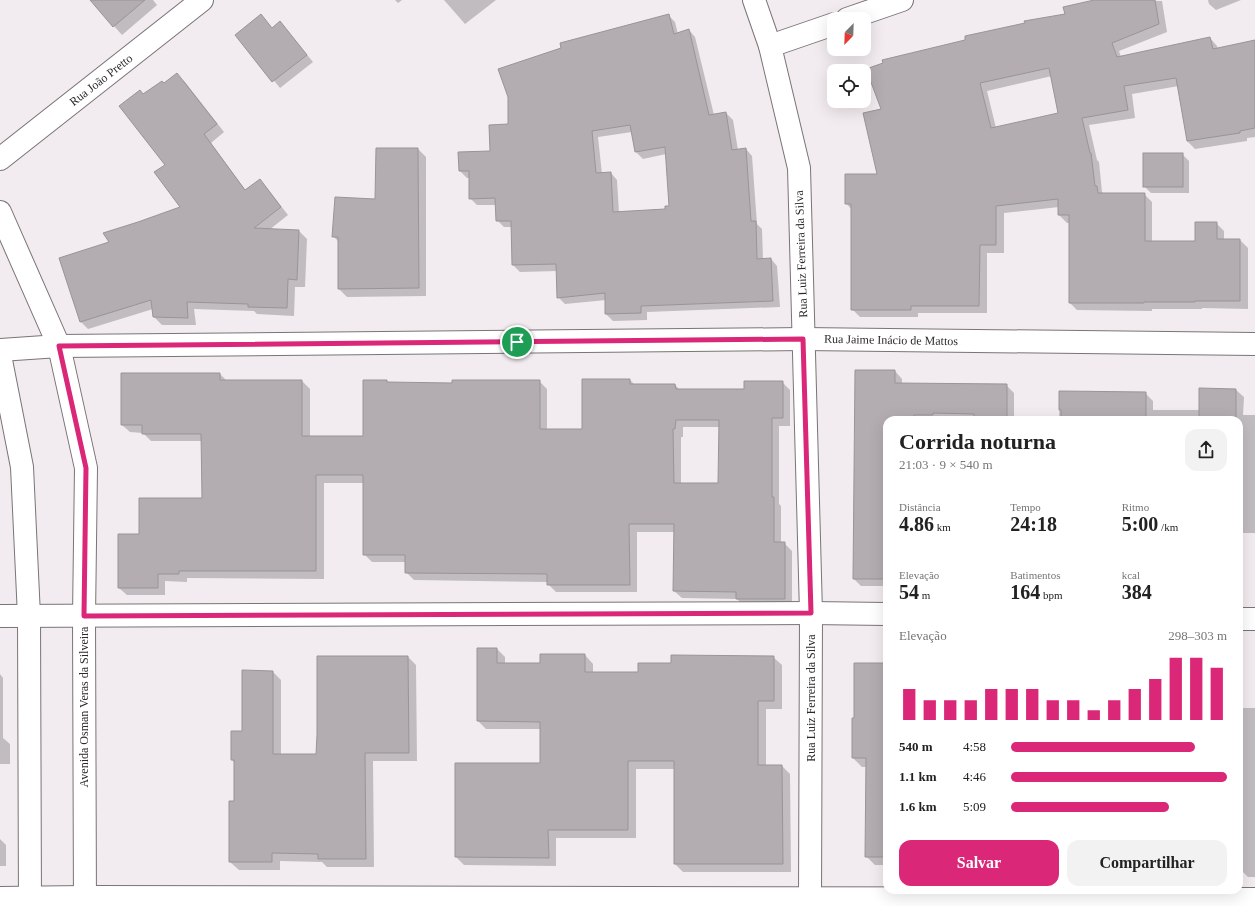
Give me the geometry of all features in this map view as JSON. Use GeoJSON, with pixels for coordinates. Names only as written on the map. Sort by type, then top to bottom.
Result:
{"type":"FeatureCollection","features":[{"type":"Feature","properties":{"kind":"street","name":"Rua João Pretto"},"geometry":{"type":"LineString","coordinates":[[0,160],[202,0]]}},
{"type":"Feature","properties":{"kind":"street","name":"Rua Luiz Ferreira da Silva"},"geometry":{"type":"LineString","coordinates":[[754,0],[770,46],[799,168],[811,613],[810,899]]}},
{"type":"Feature","properties":{"kind":"street"},"geometry":{"type":"LineString","coordinates":[[867,12],[902,0]]}},
{"type":"Feature","properties":{"kind":"street"},"geometry":{"type":"LineString","coordinates":[[770,46],[827,26]]}},
{"type":"Feature","properties":{"kind":"street","name":"Avenida Osman Veras da Silveira"},"geometry":{"type":"LineString","coordinates":[[0,212],[59,346],[86,468],[84,616],[85,901]]}},
{"type":"Feature","properties":{"kind":"street","name":"Rua Jaime Inácio de Mattos"},"geometry":{"type":"LineString","coordinates":[[0,350],[59,346],[803,339],[1255,344]]}},
{"type":"Feature","properties":{"kind":"street"},"geometry":{"type":"LineString","coordinates":[[0,355],[22,467],[29,616],[30,902]]}},
{"type":"Feature","properties":{"kind":"street"},"geometry":{"type":"LineString","coordinates":[[0,616],[883,614]]}},
{"type":"Feature","properties":{"kind":"street"},"geometry":{"type":"LineString","coordinates":[[1243,619],[1255,619]]}},
{"type":"Feature","properties":{"kind":"street"},"geometry":{"type":"LineString","coordinates":[[0,898],[30,902],[1255,899]]}},
{"type":"Feature","properties":{"kind":"building"},"geometry":{"type":"Polygon","coordinates":[[[90,0],[145,0],[113,27],[90,0]]]}},
{"type":"Feature","properties":{"kind":"building"},"geometry":{"type":"Polygon","coordinates":[[[1094,0],[1155,0],[1159,24],[1112,43],[1117,57],[1210,37],[1213,49],[1255,40],[1255,128],[1240,131],[1240,133],[1187,141],[1176,78],[1124,86],[1128,110],[1082,118],[1091,153],[1095,186],[1097,186],[1098,193],[1145,193],[1145,241],[1195,241],[1195,222],[1217,222],[1217,239],[1240,239],[1240,301],[1069,303],[1069,215],[1058,215],[1058,199],[996,206],[996,245],[980,245],[979,306],[911,306],[911,310],[851,310],[851,204],[845,204],[845,174],[877,174],[863,113],[881,109],[871,82],[871,67],[883,63],[882,60],[965,40],[965,36],[1025,23],[1024,21],[1065,14],[1063,7],[1094,0]],[[1049,68],[980,83],[991,128],[1058,113],[1049,68]]]}},
{"type":"Feature","properties":{"kind":"building"},"geometry":{"type":"Polygon","coordinates":[[[261,14],[272,28],[280,21],[307,55],[272,82],[235,35],[261,14]]]}},
{"type":"Feature","properties":{"kind":"building"},"geometry":{"type":"Polygon","coordinates":[[[669,14],[674,34],[689,29],[709,115],[726,112],[732,150],[746,148],[751,221],[756,221],[757,259],[771,258],[773,301],[641,306],[641,313],[605,314],[605,293],[557,298],[556,264],[512,265],[511,221],[496,221],[495,198],[469,199],[469,171],[459,171],[458,152],[490,151],[489,125],[508,124],[508,97],[498,69],[561,48],[560,43],[669,14]],[[630,125],[592,131],[596,173],[611,172],[613,212],[665,209],[665,206],[669,206],[665,147],[635,152],[630,125]]]}},
{"type":"Feature","properties":{"kind":"building"},"geometry":{"type":"Polygon","coordinates":[[[177,73],[217,124],[204,134],[245,190],[260,179],[281,207],[254,228],[299,230],[297,280],[288,279],[287,308],[248,307],[248,304],[187,302],[188,318],[153,317],[151,300],[80,322],[59,258],[109,242],[103,233],[180,207],[154,172],[165,165],[119,106],[140,90],[143,94],[162,81],[164,83],[177,73]]]}},
{"type":"Feature","properties":{"kind":"building"},"geometry":{"type":"Polygon","coordinates":[[[376,148],[418,148],[419,288],[338,289],[338,237],[332,237],[335,197],[375,199],[376,148]]]}},
{"type":"Feature","properties":{"kind":"building"},"geometry":{"type":"Polygon","coordinates":[[[1143,153],[1183,153],[1183,187],[1143,187],[1143,153]]]}},
{"type":"Feature","properties":{"kind":"building"},"geometry":{"type":"Polygon","coordinates":[[[855,370],[895,370],[895,383],[1007,384],[1007,416],[974,416],[974,414],[933,413],[933,415],[883,416],[883,579],[853,579],[855,370]]]}},
{"type":"Feature","properties":{"kind":"building"},"geometry":{"type":"Polygon","coordinates":[[[121,373],[220,373],[220,380],[302,380],[302,436],[363,436],[363,380],[452,383],[452,380],[540,380],[540,429],[582,429],[582,379],[630,379],[630,384],[675,384],[676,389],[744,389],[744,381],[783,381],[783,418],[772,418],[772,497],[774,497],[774,542],[785,542],[785,599],[736,599],[736,592],[673,591],[674,524],[629,524],[630,585],[547,585],[547,574],[405,573],[405,555],[363,555],[363,475],[316,475],[316,571],[179,571],[179,574],[158,574],[158,588],[118,588],[118,534],[139,534],[139,498],[202,498],[201,434],[142,434],[142,425],[121,425],[121,373]],[[676,420],[675,429],[673,429],[674,483],[718,483],[719,420],[676,420]]]}},
{"type":"Feature","properties":{"kind":"building"},"geometry":{"type":"Polygon","coordinates":[[[1199,388],[1236,389],[1236,416],[1199,416],[1199,388]]]}},
{"type":"Feature","properties":{"kind":"building"},"geometry":{"type":"Polygon","coordinates":[[[1059,391],[1146,392],[1146,416],[1061,416],[1061,410],[1059,410],[1059,391]]]}},
{"type":"Feature","properties":{"kind":"building"},"geometry":{"type":"Polygon","coordinates":[[[477,648],[497,648],[497,663],[540,663],[540,654],[585,654],[585,672],[638,672],[638,663],[671,663],[671,655],[774,656],[774,701],[758,701],[758,765],[782,765],[783,864],[674,864],[674,761],[628,761],[628,830],[548,830],[549,858],[455,857],[455,763],[540,763],[540,722],[477,721],[477,648]]]}},
{"type":"Feature","properties":{"kind":"building"},"geometry":{"type":"Polygon","coordinates":[[[317,656],[408,656],[409,753],[365,753],[366,859],[318,859],[318,854],[272,853],[272,862],[229,862],[229,801],[234,801],[234,760],[231,760],[231,731],[242,731],[242,670],[273,671],[273,754],[316,754],[317,656]]]}},
{"type":"Feature","properties":{"kind":"building"},"geometry":{"type":"Polygon","coordinates":[[[854,663],[883,663],[883,857],[865,857],[866,758],[852,758],[852,718],[854,718],[854,663]]]}},
{"type":"Feature","properties":{"kind":"route"},"geometry":{"type":"LineString","coordinates":[[803,339],[811,613],[84,616],[86,468],[59,346],[517,342],[803,339]]}}]}
